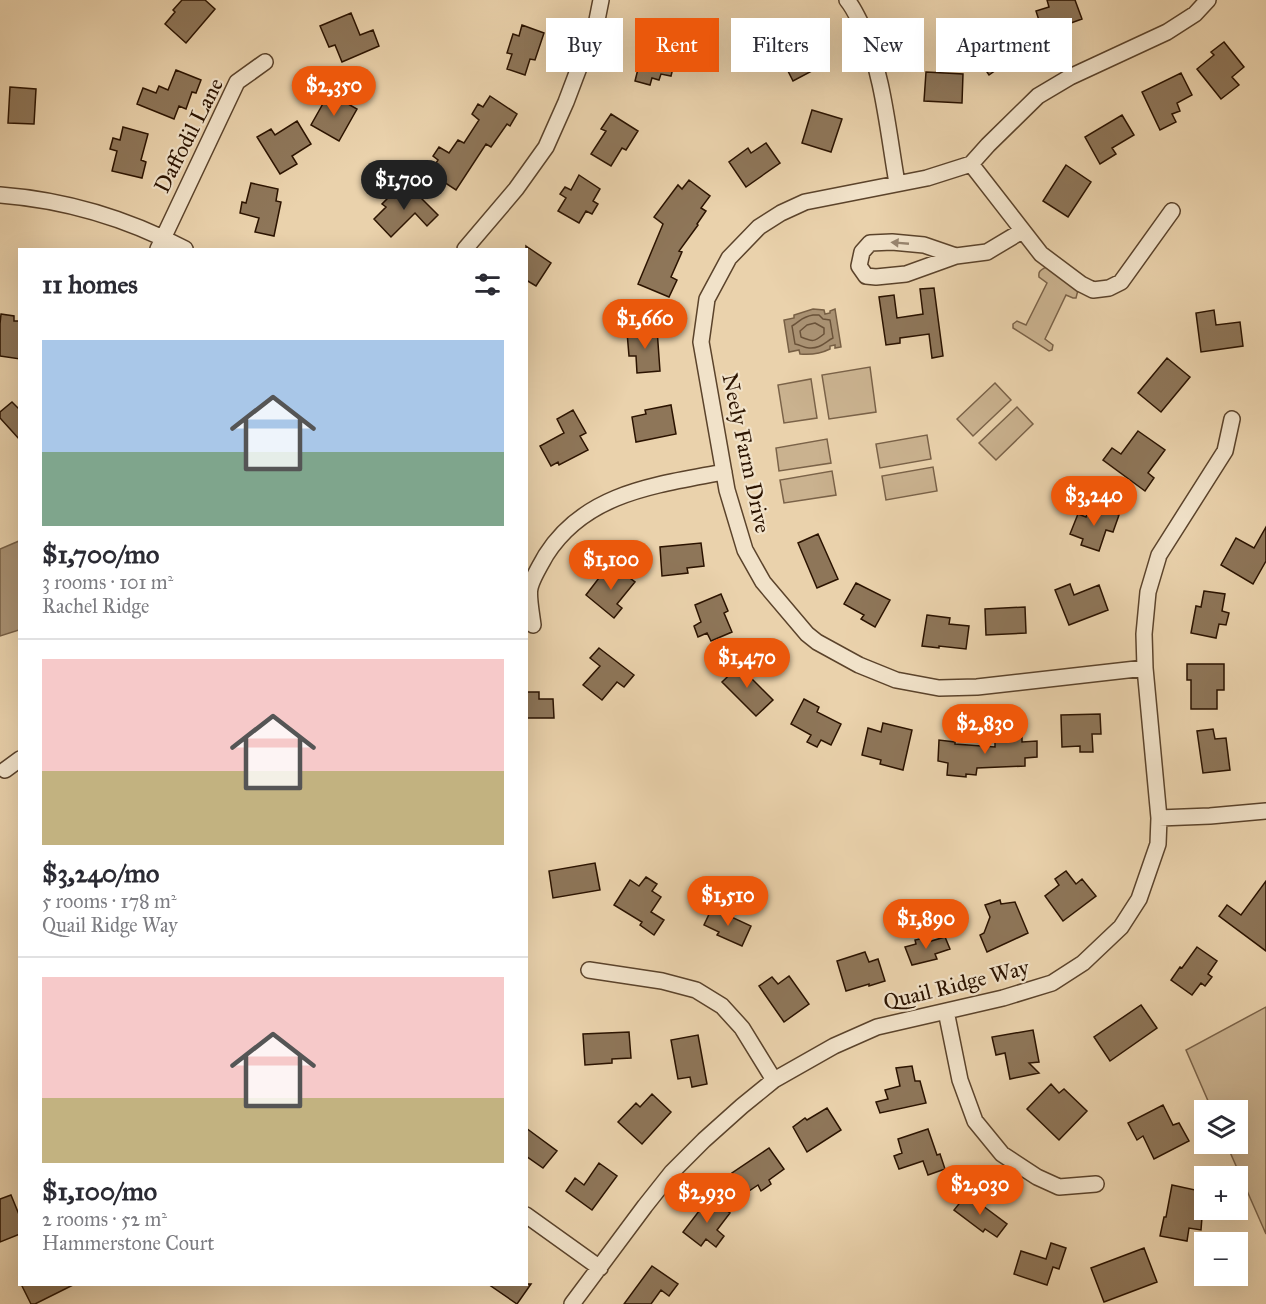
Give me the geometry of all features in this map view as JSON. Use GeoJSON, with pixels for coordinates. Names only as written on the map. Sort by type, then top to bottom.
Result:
{"type":"FeatureCollection","features":[{"type":"Feature","properties":{"kind":"street"},"geometry":{"type":"LineString","coordinates":[[466,248],[516,189],[546,147],[597,20],[601,0]]}},
{"type":"Feature","properties":{"kind":"street"},"geometry":{"type":"LineString","coordinates":[[847,0],[865,34],[875,64],[897,183]]}},
{"type":"Feature","properties":{"kind":"street","name":"Neely Farm Drive"},"geometry":{"type":"LineString","coordinates":[[1145,668],[977,687],[939,688],[896,680],[859,665],[817,642],[807,634],[763,582],[745,550],[727,490],[701,342],[707,299],[729,258],[759,227],[805,202],[927,178],[971,164],[1038,96],[1070,77],[1167,32],[1195,14],[1209,0]]}},
{"type":"Feature","properties":{"kind":"street","name":"Daffodil Lane"},"geometry":{"type":"LineString","coordinates":[[160,243],[237,82],[265,62]]}},
{"type":"Feature","properties":{"kind":"street"},"geometry":{"type":"LineString","coordinates":[[971,164],[1041,254],[1081,284],[1093,290],[1109,288],[1121,282],[1172,211]]}},
{"type":"Feature","properties":{"kind":"street"},"geometry":{"type":"LineString","coordinates":[[0,195],[79,208],[121,221],[160,243],[181,248]]}},
{"type":"Feature","properties":{"kind":"street"},"geometry":{"type":"LineString","coordinates":[[956,256],[924,245],[870,243],[862,252],[859,266],[866,276],[906,274],[956,256],[987,252],[1022,231]]}},
{"type":"Feature","properties":{"kind":"street","name":"Quail Ridge Way"},"geometry":{"type":"LineString","coordinates":[[572,1304],[672,1172],[704,1140],[774,1080],[834,1046],[877,1027],[1003,999],[1052,983],[1083,963],[1121,927],[1139,899],[1158,844],[1159,818],[1143,634],[1148,592],[1159,555],[1225,451],[1232,419]]}},
{"type":"Feature","properties":{"kind":"street"},"geometry":{"type":"LineString","coordinates":[[532,625],[530,588],[552,546],[575,521],[618,496],[724,472]]}},
{"type":"Feature","properties":{"kind":"street"},"geometry":{"type":"LineString","coordinates":[[5,770],[18,760]]}},
{"type":"Feature","properties":{"kind":"street"},"geometry":{"type":"LineString","coordinates":[[1159,818],[1266,811]]}},
{"type":"Feature","properties":{"kind":"street"},"geometry":{"type":"LineString","coordinates":[[590,970],[662,981],[696,990],[722,1006],[742,1028],[774,1080]]}},
{"type":"Feature","properties":{"kind":"street"},"geometry":{"type":"LineString","coordinates":[[946,1011],[960,1080],[975,1120],[1002,1154],[1037,1177],[1059,1187],[1096,1184]]}},
{"type":"Feature","properties":{"kind":"street"},"geometry":{"type":"LineString","coordinates":[[528,1216],[600,1268]]}},
{"type":"Feature","properties":{"kind":"shaded area"},"geometry":{"type":"Polygon","coordinates":[[[1050,267],[1078,290],[1076,298],[1066,295],[1045,339],[1053,345],[1052,350],[1049,351],[1013,328],[1013,324],[1017,321],[1026,325],[1047,283],[1039,277],[1040,271],[1050,267]]]}},
{"type":"Feature","properties":{"kind":"shaded area"},"geometry":{"type":"Polygon","coordinates":[[[870,367],[876,412],[829,419],[822,375],[870,367]]]}},
{"type":"Feature","properties":{"kind":"shaded area"},"geometry":{"type":"Polygon","coordinates":[[[811,379],[817,418],[784,423],[778,385],[811,379]]]}},
{"type":"Feature","properties":{"kind":"shaded area"},"geometry":{"type":"Polygon","coordinates":[[[995,383],[1011,400],[973,436],[957,419],[995,383]]]}},
{"type":"Feature","properties":{"kind":"shaded area"},"geometry":{"type":"Polygon","coordinates":[[[1017,407],[1033,424],[996,460],[979,443],[1017,407]]]}},
{"type":"Feature","properties":{"kind":"shaded area"},"geometry":{"type":"Polygon","coordinates":[[[927,435],[931,459],[880,468],[876,444],[927,435]]]}},
{"type":"Feature","properties":{"kind":"shaded area"},"geometry":{"type":"Polygon","coordinates":[[[827,439],[831,463],[779,471],[776,448],[827,439]]]}},
{"type":"Feature","properties":{"kind":"shaded area"},"geometry":{"type":"Polygon","coordinates":[[[933,467],[937,491],[886,500],[882,476],[933,467]]]}},
{"type":"Feature","properties":{"kind":"shaded area"},"geometry":{"type":"Polygon","coordinates":[[[832,471],[836,495],[784,503],[780,480],[832,471]]]}},
{"type":"Feature","properties":{"kind":"shaded area"},"geometry":{"type":"Polygon","coordinates":[[[1266,1007],[1266,1234],[1248,1193],[1248,1166],[1236,1166],[1231,1154],[1248,1154],[1248,1100],[1208,1100],[1186,1050],[1266,1007]]]}},
{"type":"Feature","properties":{"kind":"water"},"geometry":{"type":"Polygon","coordinates":[[[813,309],[824,310],[825,314],[835,309],[841,347],[830,346],[830,349],[826,351],[812,354],[800,354],[799,350],[789,352],[784,320],[813,309]]]}},
{"type":"Feature","properties":{"kind":"water"},"geometry":{"type":"Polygon","coordinates":[[[18,541],[18,630],[0,636],[0,549],[18,541]]]}},
{"type":"Feature","properties":{"kind":"building"},"geometry":{"type":"Polygon","coordinates":[[[182,0],[205,0],[215,9],[186,43],[165,24],[182,0]]]}},
{"type":"Feature","properties":{"kind":"building"},"geometry":{"type":"Polygon","coordinates":[[[1047,0],[1075,0],[1082,19],[1072,23],[1072,18],[1038,18],[1036,11],[1049,7],[1047,0]]]}},
{"type":"Feature","properties":{"kind":"building"},"geometry":{"type":"Polygon","coordinates":[[[351,13],[360,35],[373,30],[379,46],[342,62],[335,45],[329,47],[320,26],[351,13]]]}},
{"type":"Feature","properties":{"kind":"building"},"geometry":{"type":"Polygon","coordinates":[[[522,25],[544,33],[535,60],[530,59],[525,75],[507,69],[512,54],[507,53],[513,34],[519,36],[522,25]]]}},
{"type":"Feature","properties":{"kind":"building"},"geometry":{"type":"Polygon","coordinates":[[[1224,42],[1244,67],[1232,77],[1239,85],[1221,99],[1197,69],[1214,55],[1211,52],[1224,42]]]}},
{"type":"Feature","properties":{"kind":"building"},"geometry":{"type":"Polygon","coordinates":[[[176,70],[201,80],[196,93],[192,92],[186,109],[179,106],[174,119],[137,104],[143,88],[156,93],[159,86],[168,90],[176,70]]]}},
{"type":"Feature","properties":{"kind":"building"},"geometry":{"type":"Polygon","coordinates":[[[637,72],[672,72],[671,76],[661,74],[659,80],[652,78],[650,85],[635,81],[637,72]]]}},
{"type":"Feature","properties":{"kind":"building"},"geometry":{"type":"Polygon","coordinates":[[[788,72],[810,72],[793,81],[788,72]]]}},
{"type":"Feature","properties":{"kind":"building"},"geometry":{"type":"Polygon","coordinates":[[[926,72],[963,74],[962,103],[924,101],[926,72]]]}},
{"type":"Feature","properties":{"kind":"building"},"geometry":{"type":"Polygon","coordinates":[[[1181,73],[1192,95],[1177,103],[1180,111],[1172,114],[1176,122],[1160,130],[1142,92],[1181,73]]]}},
{"type":"Feature","properties":{"kind":"building"},"geometry":{"type":"Polygon","coordinates":[[[10,87],[36,89],[34,124],[8,123],[10,87]]]}},
{"type":"Feature","properties":{"kind":"building"},"geometry":{"type":"Polygon","coordinates":[[[329,93],[357,109],[339,141],[311,125],[329,93]]]}},
{"type":"Feature","properties":{"kind":"building"},"geometry":{"type":"Polygon","coordinates":[[[490,96],[517,114],[510,126],[507,124],[491,147],[486,144],[456,190],[430,173],[438,160],[433,156],[439,147],[449,153],[458,140],[464,143],[479,120],[472,114],[478,104],[483,107],[490,96]]]}},
{"type":"Feature","properties":{"kind":"building"},"geometry":{"type":"Polygon","coordinates":[[[812,110],[842,119],[831,152],[802,143],[812,110]]]}},
{"type":"Feature","properties":{"kind":"building"},"geometry":{"type":"Polygon","coordinates":[[[611,114],[638,131],[626,150],[622,148],[611,166],[591,154],[606,131],[601,129],[611,114]]]}},
{"type":"Feature","properties":{"kind":"building"},"geometry":{"type":"Polygon","coordinates":[[[1122,115],[1134,135],[1112,148],[1116,154],[1100,164],[1085,137],[1122,115]]]}},
{"type":"Feature","properties":{"kind":"building"},"geometry":{"type":"Polygon","coordinates":[[[297,121],[311,144],[292,156],[297,164],[280,174],[257,137],[271,129],[275,135],[297,121]]]}},
{"type":"Feature","properties":{"kind":"building"},"geometry":{"type":"Polygon","coordinates":[[[123,127],[148,134],[141,160],[146,162],[142,178],[112,171],[117,151],[110,149],[113,138],[120,140],[123,127]]]}},
{"type":"Feature","properties":{"kind":"building"},"geometry":{"type":"Polygon","coordinates":[[[766,143],[780,163],[746,187],[729,162],[748,148],[751,153],[766,143]]]}},
{"type":"Feature","properties":{"kind":"building"},"geometry":{"type":"Polygon","coordinates":[[[1066,165],[1091,182],[1068,217],[1043,201],[1066,165]]]}},
{"type":"Feature","properties":{"kind":"building"},"geometry":{"type":"Polygon","coordinates":[[[579,175],[600,189],[593,201],[598,204],[592,214],[586,211],[579,223],[558,211],[566,198],[560,194],[565,187],[571,190],[579,175]]]}},
{"type":"Feature","properties":{"kind":"building"},"geometry":{"type":"Polygon","coordinates":[[[689,180],[710,196],[701,208],[706,211],[679,251],[682,252],[671,277],[677,280],[669,297],[638,284],[663,224],[654,217],[678,185],[682,189],[689,180]]]}},
{"type":"Feature","properties":{"kind":"building"},"geometry":{"type":"Polygon","coordinates":[[[251,183],[278,189],[276,201],[281,202],[274,236],[255,232],[259,218],[240,213],[242,202],[246,203],[251,183]]]}},
{"type":"Feature","properties":{"kind":"building"},"geometry":{"type":"Polygon","coordinates":[[[408,185],[438,215],[427,226],[415,213],[391,237],[374,219],[386,207],[382,204],[392,194],[395,198],[408,185]]]}},
{"type":"Feature","properties":{"kind":"building"},"geometry":{"type":"Polygon","coordinates":[[[526,246],[551,263],[536,286],[528,281],[528,248],[526,246]]]}},
{"type":"Feature","properties":{"kind":"building"},"geometry":{"type":"Polygon","coordinates":[[[934,288],[943,356],[932,358],[929,334],[900,338],[900,343],[886,345],[879,297],[894,295],[897,318],[923,314],[920,289],[934,288]]]}},
{"type":"Feature","properties":{"kind":"building"},"geometry":{"type":"Polygon","coordinates":[[[1214,310],[1216,325],[1240,322],[1243,346],[1201,352],[1196,313],[1214,310]]]}},
{"type":"Feature","properties":{"kind":"building"},"geometry":{"type":"Polygon","coordinates":[[[1,314],[14,316],[14,321],[18,321],[18,359],[0,356],[1,314]]]}},
{"type":"Feature","properties":{"kind":"building"},"geometry":{"type":"Polygon","coordinates":[[[657,329],[660,371],[637,373],[636,356],[629,356],[627,332],[657,329]]]}},
{"type":"Feature","properties":{"kind":"building"},"geometry":{"type":"Polygon","coordinates":[[[1167,358],[1190,377],[1161,412],[1138,393],[1167,358]]]}},
{"type":"Feature","properties":{"kind":"building"},"geometry":{"type":"Polygon","coordinates":[[[12,402],[18,408],[18,438],[0,418],[0,412],[12,402]]]}},
{"type":"Feature","properties":{"kind":"building"},"geometry":{"type":"Polygon","coordinates":[[[671,405],[676,434],[636,442],[632,417],[646,414],[645,410],[671,405]]]}},
{"type":"Feature","properties":{"kind":"building"},"geometry":{"type":"Polygon","coordinates":[[[573,410],[586,433],[580,436],[588,450],[559,465],[558,462],[551,466],[540,446],[564,433],[557,419],[573,410]]]}},
{"type":"Feature","properties":{"kind":"building"},"geometry":{"type":"Polygon","coordinates":[[[1138,431],[1165,450],[1148,473],[1154,478],[1145,491],[1103,460],[1112,448],[1121,454],[1138,431]]]}},
{"type":"Feature","properties":{"kind":"building"},"geometry":{"type":"Polygon","coordinates":[[[1089,508],[1098,511],[1099,508],[1119,515],[1113,532],[1106,530],[1099,551],[1081,545],[1083,539],[1070,534],[1078,514],[1086,517],[1089,508]]]}},
{"type":"Feature","properties":{"kind":"building"},"geometry":{"type":"Polygon","coordinates":[[[1266,527],[1266,561],[1253,584],[1221,565],[1236,538],[1254,548],[1266,527]]]}},
{"type":"Feature","properties":{"kind":"building"},"geometry":{"type":"Polygon","coordinates":[[[818,534],[838,579],[817,588],[798,543],[818,534]]]}},
{"type":"Feature","properties":{"kind":"building"},"geometry":{"type":"Polygon","coordinates":[[[701,543],[704,566],[687,568],[688,573],[662,576],[660,547],[701,543]]]}},
{"type":"Feature","properties":{"kind":"building"},"geometry":{"type":"Polygon","coordinates":[[[615,567],[635,582],[617,604],[622,608],[614,618],[586,595],[602,574],[607,578],[615,567]]]}},
{"type":"Feature","properties":{"kind":"building"},"geometry":{"type":"Polygon","coordinates":[[[856,583],[890,600],[875,627],[861,619],[864,615],[844,604],[856,583]]]}},
{"type":"Feature","properties":{"kind":"building"},"geometry":{"type":"Polygon","coordinates":[[[1070,584],[1074,595],[1099,585],[1108,610],[1069,625],[1055,590],[1070,584]]]}},
{"type":"Feature","properties":{"kind":"building"},"geometry":{"type":"Polygon","coordinates":[[[1204,591],[1225,594],[1222,611],[1229,613],[1226,625],[1219,624],[1216,638],[1191,633],[1196,606],[1201,607],[1204,591]]]}},
{"type":"Feature","properties":{"kind":"building"},"geometry":{"type":"Polygon","coordinates":[[[721,594],[728,611],[724,613],[732,632],[711,641],[707,633],[698,637],[694,626],[701,622],[695,605],[721,594]]]}},
{"type":"Feature","properties":{"kind":"building"},"geometry":{"type":"Polygon","coordinates":[[[1025,607],[1026,633],[986,635],[985,609],[1025,607]]]}},
{"type":"Feature","properties":{"kind":"building"},"geometry":{"type":"Polygon","coordinates":[[[927,615],[950,618],[949,624],[969,626],[966,649],[922,646],[927,615]]]}},
{"type":"Feature","properties":{"kind":"building"},"geometry":{"type":"Polygon","coordinates":[[[599,648],[634,675],[624,687],[617,682],[602,700],[583,685],[600,666],[590,658],[599,648]]]}},
{"type":"Feature","properties":{"kind":"building"},"geometry":{"type":"Polygon","coordinates":[[[744,661],[755,671],[750,677],[773,700],[756,716],[722,682],[744,661]]]}},
{"type":"Feature","properties":{"kind":"building"},"geometry":{"type":"Polygon","coordinates":[[[1187,664],[1224,664],[1224,690],[1217,690],[1217,709],[1191,709],[1191,680],[1187,680],[1187,664]]]}},
{"type":"Feature","properties":{"kind":"building"},"geometry":{"type":"Polygon","coordinates":[[[528,692],[539,692],[539,699],[553,699],[554,718],[528,718],[528,692]]]}},
{"type":"Feature","properties":{"kind":"building"},"geometry":{"type":"Polygon","coordinates":[[[804,699],[819,707],[817,712],[841,724],[831,745],[821,740],[817,747],[807,742],[811,735],[791,724],[804,699]]]}},
{"type":"Feature","properties":{"kind":"building"},"geometry":{"type":"Polygon","coordinates":[[[1100,714],[1101,734],[1092,734],[1093,752],[1080,752],[1080,746],[1062,747],[1061,715],[1100,714]]]}},
{"type":"Feature","properties":{"kind":"building"},"geometry":{"type":"Polygon","coordinates":[[[883,723],[912,730],[903,770],[880,764],[881,760],[862,755],[868,728],[881,732],[883,723]]]}},
{"type":"Feature","properties":{"kind":"building"},"geometry":{"type":"Polygon","coordinates":[[[1213,729],[1215,739],[1226,738],[1230,770],[1203,773],[1197,731],[1213,729]]]}},
{"type":"Feature","properties":{"kind":"building"},"geometry":{"type":"Polygon","coordinates":[[[1022,737],[1022,742],[1037,741],[1037,757],[1025,758],[1025,766],[977,768],[976,775],[966,774],[966,777],[947,775],[948,763],[938,761],[939,740],[955,742],[955,744],[995,747],[995,738],[1022,737]]]}},
{"type":"Feature","properties":{"kind":"building"},"geometry":{"type":"Polygon","coordinates":[[[595,863],[600,890],[553,898],[549,871],[595,863]]]}},
{"type":"Feature","properties":{"kind":"building"},"geometry":{"type":"Polygon","coordinates":[[[1066,871],[1076,884],[1082,879],[1096,896],[1063,921],[1045,896],[1059,885],[1055,879],[1066,871]]]}},
{"type":"Feature","properties":{"kind":"building"},"geometry":{"type":"Polygon","coordinates":[[[646,877],[657,884],[652,891],[661,897],[651,912],[664,920],[654,935],[640,925],[642,922],[614,905],[630,880],[639,886],[646,877]]]}},
{"type":"Feature","properties":{"kind":"building"},"geometry":{"type":"Polygon","coordinates":[[[1266,881],[1266,951],[1219,916],[1227,905],[1241,915],[1266,881]]]}},
{"type":"Feature","properties":{"kind":"building"},"geometry":{"type":"Polygon","coordinates":[[[1000,900],[1001,904],[1015,902],[1028,933],[987,952],[980,935],[984,933],[990,917],[985,905],[1000,900]]]}},
{"type":"Feature","properties":{"kind":"building"},"geometry":{"type":"Polygon","coordinates":[[[712,908],[751,926],[742,946],[717,935],[719,932],[704,925],[712,908]]]}},
{"type":"Feature","properties":{"kind":"building"},"geometry":{"type":"Polygon","coordinates":[[[929,937],[931,941],[945,937],[950,949],[935,954],[937,959],[912,965],[905,947],[916,944],[915,940],[929,937]]]}},
{"type":"Feature","properties":{"kind":"building"},"geometry":{"type":"Polygon","coordinates":[[[1197,947],[1217,961],[1208,974],[1212,977],[1205,986],[1201,983],[1192,995],[1171,980],[1197,947]]]}},
{"type":"Feature","properties":{"kind":"building"},"geometry":{"type":"Polygon","coordinates":[[[865,952],[869,962],[878,959],[885,981],[846,991],[837,961],[865,952]]]}},
{"type":"Feature","properties":{"kind":"building"},"geometry":{"type":"Polygon","coordinates":[[[789,976],[809,1004],[784,1022],[759,986],[772,977],[778,984],[789,976]]]}},
{"type":"Feature","properties":{"kind":"building"},"geometry":{"type":"Polygon","coordinates":[[[1141,1005],[1157,1028],[1110,1061],[1094,1037],[1141,1005]]]}},
{"type":"Feature","properties":{"kind":"building"},"geometry":{"type":"Polygon","coordinates":[[[1033,1030],[1039,1062],[1029,1063],[1039,1073],[1010,1079],[1005,1053],[996,1055],[992,1037],[1033,1030]]]}},
{"type":"Feature","properties":{"kind":"building"},"geometry":{"type":"Polygon","coordinates":[[[629,1032],[631,1058],[612,1059],[612,1063],[585,1065],[583,1034],[629,1032]]]}},
{"type":"Feature","properties":{"kind":"building"},"geometry":{"type":"Polygon","coordinates":[[[698,1035],[707,1084],[692,1087],[690,1077],[678,1079],[671,1040],[698,1035]]]}},
{"type":"Feature","properties":{"kind":"building"},"geometry":{"type":"Polygon","coordinates":[[[912,1066],[915,1081],[920,1081],[926,1103],[880,1113],[876,1102],[888,1099],[885,1090],[900,1086],[896,1068],[912,1066]]]}},
{"type":"Feature","properties":{"kind":"building"},"geometry":{"type":"Polygon","coordinates":[[[1051,1084],[1059,1093],[1064,1089],[1087,1111],[1059,1140],[1027,1109],[1051,1084]]]}},
{"type":"Feature","properties":{"kind":"building"},"geometry":{"type":"Polygon","coordinates":[[[652,1094],[671,1112],[642,1144],[618,1122],[636,1103],[640,1107],[652,1094]]]}},
{"type":"Feature","properties":{"kind":"building"},"geometry":{"type":"Polygon","coordinates":[[[1163,1105],[1173,1125],[1179,1123],[1189,1141],[1154,1159],[1143,1136],[1137,1140],[1128,1123],[1163,1105]]]}},
{"type":"Feature","properties":{"kind":"building"},"geometry":{"type":"Polygon","coordinates":[[[827,1108],[841,1130],[807,1152],[793,1127],[805,1118],[807,1120],[827,1108]]]}},
{"type":"Feature","properties":{"kind":"building"},"geometry":{"type":"Polygon","coordinates":[[[528,1129],[557,1151],[543,1168],[528,1157],[528,1129]]]}},
{"type":"Feature","properties":{"kind":"building"},"geometry":{"type":"Polygon","coordinates":[[[928,1129],[937,1155],[940,1154],[945,1169],[928,1175],[923,1161],[899,1169],[894,1156],[902,1153],[898,1139],[928,1129]]]}},
{"type":"Feature","properties":{"kind":"building"},"geometry":{"type":"Polygon","coordinates":[[[769,1148],[784,1169],[769,1180],[771,1184],[761,1191],[758,1185],[746,1193],[732,1173],[769,1148]]]}},
{"type":"Feature","properties":{"kind":"building"},"geometry":{"type":"Polygon","coordinates":[[[599,1163],[617,1176],[592,1210],[566,1191],[575,1178],[584,1185],[599,1163]]]}},
{"type":"Feature","properties":{"kind":"building"},"geometry":{"type":"Polygon","coordinates":[[[1172,1185],[1194,1190],[1194,1220],[1202,1220],[1201,1230],[1189,1228],[1187,1241],[1160,1236],[1164,1217],[1166,1217],[1172,1185]]]}},
{"type":"Feature","properties":{"kind":"building"},"geometry":{"type":"Polygon","coordinates":[[[967,1194],[1007,1224],[997,1237],[985,1229],[983,1232],[954,1210],[967,1194]]]}},
{"type":"Feature","properties":{"kind":"building"},"geometry":{"type":"Polygon","coordinates":[[[11,1195],[18,1212],[18,1235],[0,1242],[0,1199],[11,1195]]]}},
{"type":"Feature","properties":{"kind":"building"},"geometry":{"type":"Polygon","coordinates":[[[709,1198],[730,1213],[717,1230],[724,1236],[716,1247],[706,1239],[701,1246],[683,1232],[709,1198]]]}},
{"type":"Feature","properties":{"kind":"building"},"geometry":{"type":"Polygon","coordinates":[[[1051,1243],[1066,1248],[1059,1269],[1053,1267],[1047,1285],[1014,1274],[1021,1251],[1046,1259],[1051,1243]]]}},
{"type":"Feature","properties":{"kind":"building"},"geometry":{"type":"Polygon","coordinates":[[[1144,1248],[1157,1282],[1104,1302],[1091,1268],[1144,1248]]]}},
{"type":"Feature","properties":{"kind":"building"},"geometry":{"type":"Polygon","coordinates":[[[652,1266],[678,1284],[669,1296],[661,1290],[651,1304],[624,1304],[652,1266]]]}},
{"type":"Feature","properties":{"kind":"building"},"geometry":{"type":"Polygon","coordinates":[[[531,1284],[517,1304],[491,1286],[528,1286],[531,1284]]]}},
{"type":"Feature","properties":{"kind":"building"},"geometry":{"type":"Polygon","coordinates":[[[22,1286],[71,1286],[35,1304],[31,1304],[22,1286]]]}}]}
